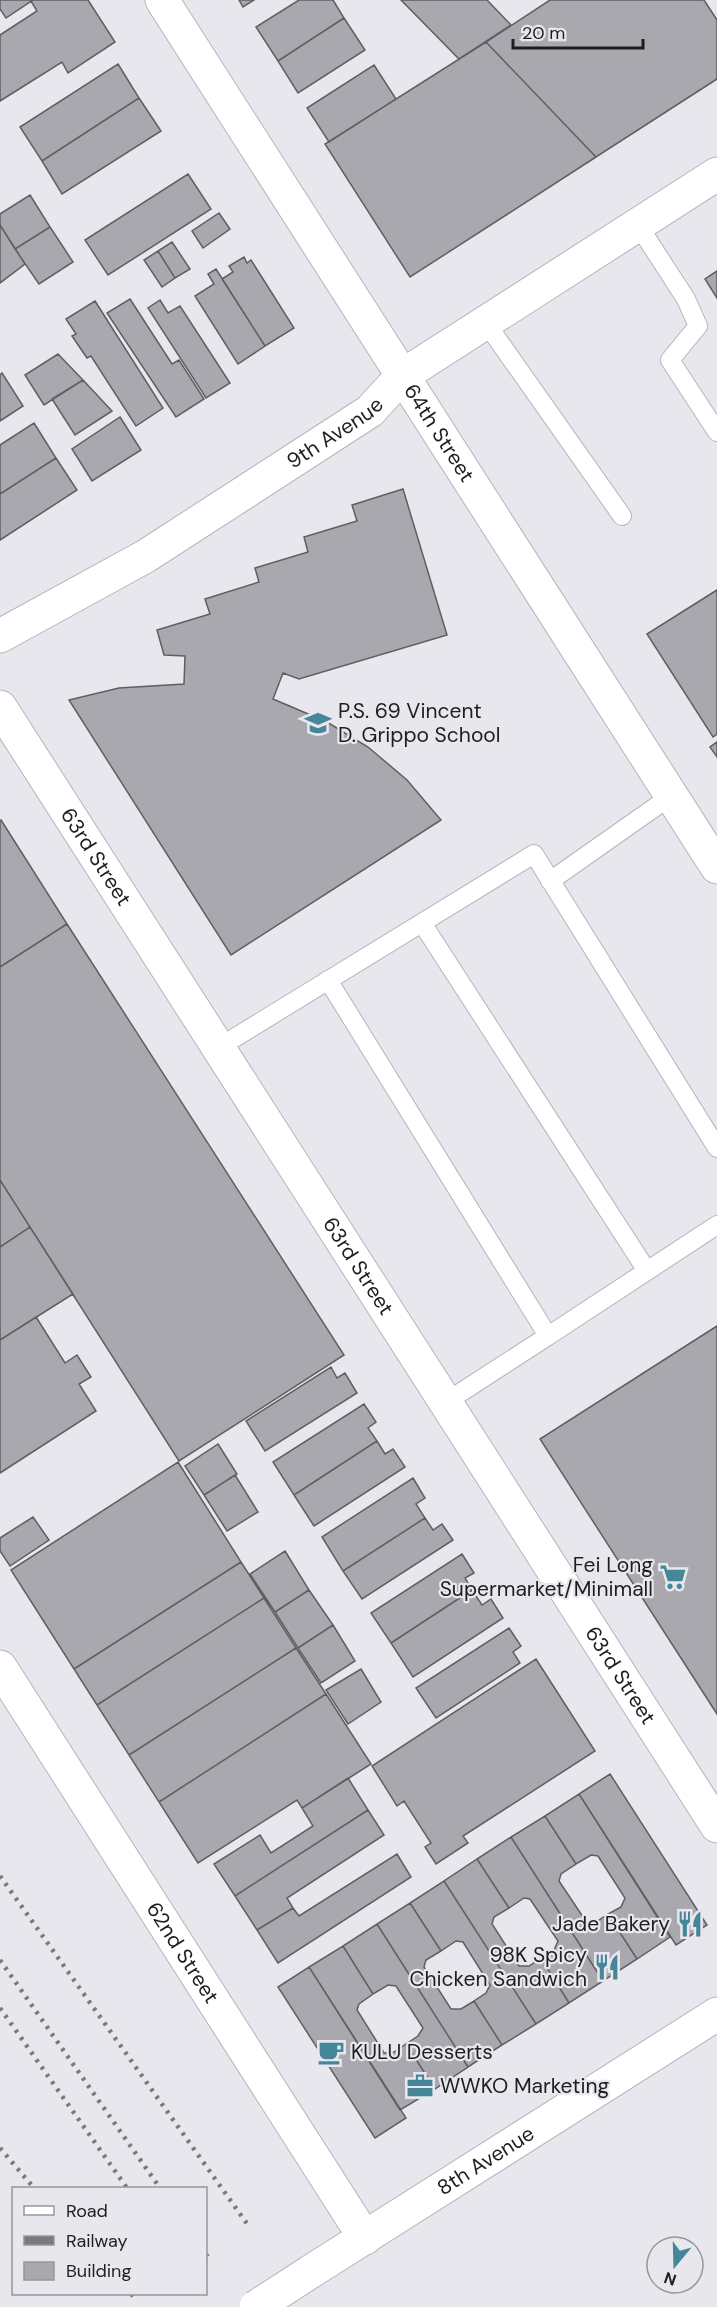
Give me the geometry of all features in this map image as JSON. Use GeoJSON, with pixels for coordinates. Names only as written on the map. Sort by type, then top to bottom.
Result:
{"type":"FeatureCollection","features":[{"type":"Feature","properties":{"kind":"street","name":"64th Street"},"geometry":{"type":"LineString","coordinates":[[162,0],[717,867]]}},
{"type":"Feature","properties":{"kind":"street","name":"9th Avenue"},"geometry":{"type":"LineString","coordinates":[[0,636],[146,556],[370,411],[402,376],[717,174]]}},
{"type":"Feature","properties":{"kind":"street","name":"63rd Street"},"geometry":{"type":"LineString","coordinates":[[0,707],[717,1826]]}},
{"type":"Feature","properties":{"kind":"street","name":"62nd Street"},"geometry":{"type":"LineString","coordinates":[[0,1667],[364,2238]]}},
{"type":"Feature","properties":{"kind":"street","name":"8th Avenue"},"geometry":{"type":"LineString","coordinates":[[256,2307],[717,2014]]}},
{"type":"Feature","properties":{"kind":"lane"},"geometry":{"type":"LineString","coordinates":[[638,225],[686,299],[699,326],[670,360],[717,432]]}},
{"type":"Feature","properties":{"kind":"lane"},"geometry":{"type":"LineString","coordinates":[[486,323],[622,516]]}},
{"type":"Feature","properties":{"kind":"lane"},"geometry":{"type":"LineString","coordinates":[[550,881],[671,796]]}},
{"type":"Feature","properties":{"kind":"lane"},"geometry":{"type":"LineString","coordinates":[[218,1048],[534,854],[717,1148]]}},
{"type":"Feature","properties":{"kind":"lane"},"geometry":{"type":"LineString","coordinates":[[422,922],[647,1271]]}},
{"type":"Feature","properties":{"kind":"lane"},"geometry":{"type":"LineString","coordinates":[[328,980],[548,1336]]}},
{"type":"Feature","properties":{"kind":"lane"},"geometry":{"type":"LineString","coordinates":[[446,1402],[717,1225]]}},
{"type":"Feature","properties":{"kind":"building"},"geometry":{"type":"Polygon","coordinates":[[[0,0],[33,0],[6,18],[0,9],[0,0]]]}},
{"type":"Feature","properties":{"kind":"building"},"geometry":{"type":"Polygon","coordinates":[[[88,0],[115,42],[68,73],[62,62],[0,101],[0,35],[37,11],[31,1],[88,0]]]}},
{"type":"Feature","properties":{"kind":"building"},"geometry":{"type":"Polygon","coordinates":[[[239,0],[254,0],[243,7],[239,0]]]}},
{"type":"Feature","properties":{"kind":"building"},"geometry":{"type":"Polygon","coordinates":[[[299,0],[333,0],[344,18],[278,61],[256,27],[299,0]]]}},
{"type":"Feature","properties":{"kind":"building"},"geometry":{"type":"Polygon","coordinates":[[[401,0],[487,0],[511,25],[459,59],[401,0]]]}},
{"type":"Feature","properties":{"kind":"building"},"geometry":{"type":"Polygon","coordinates":[[[550,0],[704,0],[717,20],[717,79],[596,157],[486,42],[550,0]]]}},
{"type":"Feature","properties":{"kind":"building"},"geometry":{"type":"Polygon","coordinates":[[[344,18],[365,50],[298,93],[278,61],[344,18]]]}},
{"type":"Feature","properties":{"kind":"building"},"geometry":{"type":"Polygon","coordinates":[[[486,42],[596,157],[410,277],[325,144],[486,42]]]}},
{"type":"Feature","properties":{"kind":"building"},"geometry":{"type":"Polygon","coordinates":[[[118,64],[139,98],[42,161],[20,127],[118,64]]]}},
{"type":"Feature","properties":{"kind":"building"},"geometry":{"type":"Polygon","coordinates":[[[374,65],[396,99],[329,142],[307,108],[374,65]]]}},
{"type":"Feature","properties":{"kind":"building"},"geometry":{"type":"Polygon","coordinates":[[[139,98],[161,131],[62,194],[42,161],[139,98]]]}},
{"type":"Feature","properties":{"kind":"building"},"geometry":{"type":"Polygon","coordinates":[[[188,174],[211,209],[108,275],[85,240],[188,174]]]}},
{"type":"Feature","properties":{"kind":"building"},"geometry":{"type":"Polygon","coordinates":[[[30,195],[50,227],[15,249],[0,225],[0,214],[30,195]]]}},
{"type":"Feature","properties":{"kind":"building"},"geometry":{"type":"Polygon","coordinates":[[[219,213],[230,229],[203,248],[192,231],[219,213]]]}},
{"type":"Feature","properties":{"kind":"building"},"geometry":{"type":"Polygon","coordinates":[[[0,225],[25,264],[0,283],[0,225]]]}},
{"type":"Feature","properties":{"kind":"building"},"geometry":{"type":"Polygon","coordinates":[[[50,227],[73,262],[39,284],[15,249],[50,227]]]}},
{"type":"Feature","properties":{"kind":"building"},"geometry":{"type":"Polygon","coordinates":[[[172,242],[190,269],[175,278],[158,251],[172,242]]]}},
{"type":"Feature","properties":{"kind":"building"},"geometry":{"type":"Polygon","coordinates":[[[158,251],[175,278],[162,287],[144,260],[158,251]]]}},
{"type":"Feature","properties":{"kind":"building"},"geometry":{"type":"Polygon","coordinates":[[[244,257],[247,263],[251,260],[294,328],[265,346],[222,279],[233,272],[229,266],[244,257]]]}},
{"type":"Feature","properties":{"kind":"building"},"geometry":{"type":"Polygon","coordinates":[[[216,269],[265,346],[238,364],[195,296],[214,284],[208,274],[216,269]]]}},
{"type":"Feature","properties":{"kind":"building"},"geometry":{"type":"Polygon","coordinates":[[[717,271],[717,298],[705,279],[717,271]]]}},
{"type":"Feature","properties":{"kind":"building"},"geometry":{"type":"Polygon","coordinates":[[[130,299],[172,364],[179,360],[204,399],[176,417],[107,313],[130,299]]]}},
{"type":"Feature","properties":{"kind":"building"},"geometry":{"type":"Polygon","coordinates":[[[160,300],[168,313],[180,306],[230,383],[206,398],[148,308],[160,300]]]}},
{"type":"Feature","properties":{"kind":"building"},"geometry":{"type":"Polygon","coordinates":[[[95,301],[163,408],[136,426],[91,356],[87,358],[72,336],[76,334],[66,319],[95,301]]]}},
{"type":"Feature","properties":{"kind":"building"},"geometry":{"type":"Polygon","coordinates":[[[58,354],[83,380],[44,405],[25,375],[58,354]]]}},
{"type":"Feature","properties":{"kind":"building"},"geometry":{"type":"Polygon","coordinates":[[[2,373],[23,406],[0,421],[0,375],[2,373]]]}},
{"type":"Feature","properties":{"kind":"building"},"geometry":{"type":"Polygon","coordinates":[[[83,380],[112,411],[75,435],[52,399],[83,380]]]}},
{"type":"Feature","properties":{"kind":"building"},"geometry":{"type":"Polygon","coordinates":[[[120,417],[141,450],[92,481],[72,449],[120,417]]]}},
{"type":"Feature","properties":{"kind":"building"},"geometry":{"type":"Polygon","coordinates":[[[34,423],[56,458],[0,494],[0,445],[34,423]]]}},
{"type":"Feature","properties":{"kind":"building"},"geometry":{"type":"Polygon","coordinates":[[[56,458],[77,490],[0,540],[0,494],[56,458]]]}},
{"type":"Feature","properties":{"kind":"building","name":"P.S. 69 Vincent D. Grippo School"},"geometry":{"type":"Polygon","coordinates":[[[403,489],[447,635],[299,679],[283,673],[273,699],[327,722],[368,747],[407,780],[441,820],[231,955],[69,700],[119,688],[184,684],[185,656],[164,655],[157,630],[210,614],[205,599],[259,582],[255,568],[308,552],[304,537],[357,521],[352,505],[403,489]]]}},
{"type":"Feature","properties":{"kind":"building"},"geometry":{"type":"Polygon","coordinates":[[[717,590],[717,734],[713,737],[647,634],[717,590]]]}},
{"type":"Feature","properties":{"kind":"building"},"geometry":{"type":"Polygon","coordinates":[[[717,742],[717,757],[710,747],[717,742]]]}},
{"type":"Feature","properties":{"kind":"building"},"geometry":{"type":"Polygon","coordinates":[[[0,821],[67,924],[0,967],[0,821]]]}},
{"type":"Feature","properties":{"kind":"building"},"geometry":{"type":"Polygon","coordinates":[[[67,924],[344,1355],[179,1461],[0,1180],[0,967],[67,924]]]}},
{"type":"Feature","properties":{"kind":"building"},"geometry":{"type":"Polygon","coordinates":[[[0,1180],[30,1227],[0,1247],[0,1180]]]}},
{"type":"Feature","properties":{"kind":"building"},"geometry":{"type":"Polygon","coordinates":[[[30,1227],[73,1294],[0,1340],[0,1247],[30,1227]]]}},
{"type":"Feature","properties":{"kind":"building"},"geometry":{"type":"Polygon","coordinates":[[[36,1317],[65,1363],[77,1355],[91,1377],[79,1384],[96,1411],[0,1473],[0,1340],[36,1317]]]}},
{"type":"Feature","properties":{"kind":"building","name":"Fei Long Supermarket/Minimall"},"geometry":{"type":"Polygon","coordinates":[[[717,1326],[717,1714],[540,1439],[717,1326]]]}},
{"type":"Feature","properties":{"kind":"building"},"geometry":{"type":"Polygon","coordinates":[[[331,1367],[337,1378],[345,1373],[357,1393],[265,1451],[246,1421],[331,1367]]]}},
{"type":"Feature","properties":{"kind":"building"},"geometry":{"type":"Polygon","coordinates":[[[364,1404],[376,1422],[368,1428],[377,1441],[294,1495],[273,1462],[364,1404]]]}},
{"type":"Feature","properties":{"kind":"building"},"geometry":{"type":"Polygon","coordinates":[[[377,1441],[385,1454],[393,1449],[405,1467],[314,1526],[294,1495],[377,1441]]]}},
{"type":"Feature","properties":{"kind":"building"},"geometry":{"type":"Polygon","coordinates":[[[218,1444],[237,1474],[204,1495],[185,1466],[218,1444]]]}},
{"type":"Feature","properties":{"kind":"building"},"geometry":{"type":"Polygon","coordinates":[[[178,1462],[241,1562],[74,1669],[11,1570],[178,1462]]]}},
{"type":"Feature","properties":{"kind":"building"},"geometry":{"type":"Polygon","coordinates":[[[235,1475],[258,1512],[227,1531],[204,1495],[235,1475]]]}},
{"type":"Feature","properties":{"kind":"building"},"geometry":{"type":"Polygon","coordinates":[[[413,1478],[425,1498],[416,1504],[425,1518],[343,1571],[322,1537],[413,1478]]]}},
{"type":"Feature","properties":{"kind":"building"},"geometry":{"type":"Polygon","coordinates":[[[33,1517],[49,1540],[10,1566],[0,1551],[0,1538],[33,1517]]]}},
{"type":"Feature","properties":{"kind":"building"},"geometry":{"type":"Polygon","coordinates":[[[425,1518],[433,1530],[442,1524],[453,1540],[362,1599],[343,1571],[425,1518]]]}},
{"type":"Feature","properties":{"kind":"building"},"geometry":{"type":"Polygon","coordinates":[[[285,1551],[309,1590],[275,1612],[250,1574],[285,1551]]]}},
{"type":"Feature","properties":{"kind":"building"},"geometry":{"type":"Polygon","coordinates":[[[462,1554],[474,1573],[465,1578],[472,1590],[391,1643],[371,1613],[462,1554]]]}},
{"type":"Feature","properties":{"kind":"building"},"geometry":{"type":"Polygon","coordinates":[[[241,1562],[264,1598],[97,1705],[74,1669],[241,1562]]]}},
{"type":"Feature","properties":{"kind":"building"},"geometry":{"type":"Polygon","coordinates":[[[309,1590],[333,1625],[298,1648],[275,1612],[309,1590]]]}},
{"type":"Feature","properties":{"kind":"building"},"geometry":{"type":"Polygon","coordinates":[[[472,1590],[482,1605],[491,1599],[503,1618],[413,1677],[391,1643],[472,1590]]]}},
{"type":"Feature","properties":{"kind":"building"},"geometry":{"type":"Polygon","coordinates":[[[264,1598],[296,1648],[129,1755],[97,1705],[264,1598]]]}},
{"type":"Feature","properties":{"kind":"building"},"geometry":{"type":"Polygon","coordinates":[[[333,1625],[355,1661],[321,1683],[298,1648],[333,1625]]]}},
{"type":"Feature","properties":{"kind":"building"},"geometry":{"type":"Polygon","coordinates":[[[509,1628],[521,1646],[513,1652],[520,1663],[436,1718],[416,1688],[509,1628]]]}},
{"type":"Feature","properties":{"kind":"building"},"geometry":{"type":"Polygon","coordinates":[[[296,1648],[326,1694],[159,1802],[129,1755],[296,1648]]]}},
{"type":"Feature","properties":{"kind":"building"},"geometry":{"type":"Polygon","coordinates":[[[536,1659],[595,1751],[463,1836],[468,1843],[436,1864],[425,1847],[431,1843],[404,1801],[397,1806],[372,1766],[536,1659]]]}},
{"type":"Feature","properties":{"kind":"building"},"geometry":{"type":"Polygon","coordinates":[[[361,1669],[381,1702],[348,1724],[326,1690],[361,1669]]]}},
{"type":"Feature","properties":{"kind":"building"},"geometry":{"type":"Polygon","coordinates":[[[326,1694],[371,1764],[302,1808],[297,1800],[198,1863],[159,1802],[326,1694]]]}},
{"type":"Feature","properties":{"kind":"building"},"geometry":{"type":"Polygon","coordinates":[[[610,1774],[707,1925],[676,1945],[579,1794],[610,1774]]]}},
{"type":"Feature","properties":{"kind":"building"},"geometry":{"type":"Polygon","coordinates":[[[348,1778],[368,1810],[235,1896],[214,1864],[260,1835],[271,1853],[313,1826],[302,1808],[348,1778]]]}},
{"type":"Feature","properties":{"kind":"building"},"geometry":{"type":"Polygon","coordinates":[[[579,1794],[670,1937],[637,1959],[608,1914],[621,1907],[625,1898],[598,1856],[591,1855],[576,1864],[545,1816],[579,1794]]]}},
{"type":"Feature","properties":{"kind":"building"},"geometry":{"type":"Polygon","coordinates":[[[368,1810],[384,1835],[287,1898],[293,1908],[257,1930],[235,1896],[368,1810]]]}},
{"type":"Feature","properties":{"kind":"building"},"geometry":{"type":"Polygon","coordinates":[[[545,1816],[576,1864],[561,1874],[559,1881],[587,1923],[596,1922],[608,1914],[637,1959],[603,1981],[511,1837],[545,1816]]]}},
{"type":"Feature","properties":{"kind":"building"},"geometry":{"type":"Polygon","coordinates":[[[511,1837],[603,1981],[569,2003],[541,1958],[554,1950],[558,1941],[530,1899],[524,1898],[509,1908],[477,1859],[511,1837]]]}},
{"type":"Feature","properties":{"kind":"building"},"geometry":{"type":"Polygon","coordinates":[[[397,1854],[411,1877],[278,1963],[257,1930],[293,1908],[299,1916],[397,1854]]]}},
{"type":"Feature","properties":{"kind":"building"},"geometry":{"type":"Polygon","coordinates":[[[477,1859],[509,1908],[494,1917],[492,1924],[519,1966],[529,1966],[541,1958],[569,2003],[536,2024],[444,1881],[477,1859]]]}},
{"type":"Feature","properties":{"kind":"building"},"geometry":{"type":"Polygon","coordinates":[[[444,1881],[536,2024],[502,2045],[474,2001],[486,1993],[490,1985],[463,1942],[456,1941],[441,1951],[410,1903],[444,1881]]]}},
{"type":"Feature","properties":{"kind":"building"},"geometry":{"type":"Polygon","coordinates":[[[410,1903],[441,1951],[426,1960],[424,1967],[451,2009],[461,2009],[474,2001],[502,2045],[468,2067],[377,1924],[410,1903]]]}},
{"type":"Feature","properties":{"kind":"building"},"geometry":{"type":"Polygon","coordinates":[[[377,1924],[468,2067],[435,2089],[406,2044],[418,2036],[423,2028],[396,1986],[388,1985],[373,1994],[343,1946],[377,1924]]]}},
{"type":"Feature","properties":{"kind":"building"},"geometry":{"type":"Polygon","coordinates":[[[343,1946],[373,1994],[359,2004],[357,2010],[384,2053],[394,2052],[406,2044],[435,2089],[400,2110],[309,1967],[343,1946]]]}},
{"type":"Feature","properties":{"kind":"building"},"geometry":{"type":"Polygon","coordinates":[[[309,1967],[406,2118],[375,2138],[278,1987],[309,1967]]]}},
{"type":"Feature","properties":{"kind":"railway"},"geometry":{"type":"LineString","coordinates":[[0,1876],[250,2228]]}},
{"type":"Feature","properties":{"kind":"railway"},"geometry":{"type":"LineString","coordinates":[[0,1960],[159,2187]]}},
{"type":"Feature","properties":{"kind":"railway"},"geometry":{"type":"LineString","coordinates":[[0,2008],[126,2187]]}},
{"type":"Feature","properties":{"kind":"railway"},"geometry":{"type":"LineString","coordinates":[[0,2148],[33,2187]]}},
{"type":"Feature","properties":{"kind":"railway"},"geometry":{"type":"LineString","coordinates":[[132,2295],[136,2298]]}},
{"type":"Feature","properties":{"kind":"place","name":"P.S. 69 Vincent D. Grippo School"},"geometry":{"type":"Point","coordinates":[318,723]}},
{"type":"Feature","properties":{"kind":"place","name":"Fei Long Supermarket/Minimall"},"geometry":{"type":"Point","coordinates":[673,1577]}},
{"type":"Feature","properties":{"kind":"place","name":"Jade Bakery"},"geometry":{"type":"Point","coordinates":[690,1924]}},
{"type":"Feature","properties":{"kind":"place","name":"98K Spicy Chicken Sandwich"},"geometry":{"type":"Point","coordinates":[607,1967]}},
{"type":"Feature","properties":{"kind":"place","name":"KULU Desserts"},"geometry":{"type":"Point","coordinates":[331,2052]}},
{"type":"Feature","properties":{"kind":"place","name":"WWKO Marketing"},"geometry":{"type":"Point","coordinates":[420,2086]}}]}
